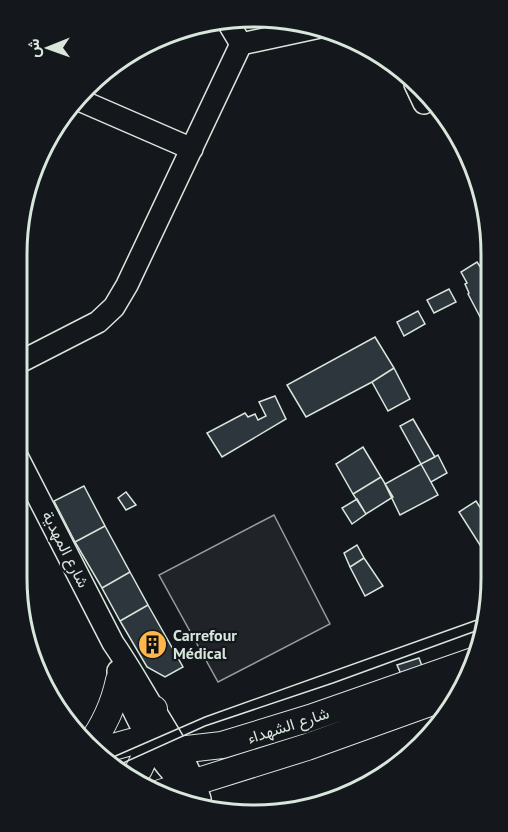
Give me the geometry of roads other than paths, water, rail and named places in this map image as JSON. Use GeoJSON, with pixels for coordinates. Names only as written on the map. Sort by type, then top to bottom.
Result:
{"type":"FeatureCollection","features":[{"type":"Feature","properties":{"kind":"main road","name":"شارع الشهداء"},"geometry":{"type":"LineString","coordinates":[[104,749],[131,742],[148,741],[178,750],[219,746],[310,718],[464,664]]}},
{"type":"Feature","properties":{"kind":"main road"},"geometry":{"type":"LineString","coordinates":[[93,739],[107,717],[119,680]]}},
{"type":"Feature","properties":{"kind":"main road","name":"شارع الشهداء"},"geometry":{"type":"LineString","coordinates":[[196,793],[307,747],[448,696]]}},
{"type":"Feature","properties":{"kind":"main road"},"geometry":{"type":"LineString","coordinates":[[137,773],[148,752],[154,709]]}},
{"type":"Feature","properties":{"kind":"street"},"geometry":{"type":"LineString","coordinates":[[231,28],[241,44]]}},
{"type":"Feature","properties":{"kind":"street"},"geometry":{"type":"LineString","coordinates":[[241,44],[300,31]]}},
{"type":"Feature","properties":{"kind":"street"},"geometry":{"type":"LineString","coordinates":[[27,358],[98,322],[114,307],[127,285],[241,44]]}},
{"type":"Feature","properties":{"kind":"street"},"geometry":{"type":"LineString","coordinates":[[85,102],[192,149]]}},
{"type":"Feature","properties":{"kind":"street","name":"شارع المهدية"},"geometry":{"type":"LineString","coordinates":[[27,475],[113,643]]}},
{"type":"Feature","properties":{"kind":"street"},"geometry":{"type":"LineString","coordinates":[[113,643],[119,680],[148,741],[171,773],[196,793]]}},
{"type":"Feature","properties":{"kind":"street"},"geometry":{"type":"LineString","coordinates":[[113,643],[134,672],[178,750],[196,793]]}},
{"type":"Feature","properties":{"kind":"tram line"},"geometry":{"type":"LineString","coordinates":[[114,757],[205,717],[477,620]]}},
{"type":"Feature","properties":{"kind":"tram line"},"geometry":{"type":"LineString","coordinates":[[123,763],[205,726],[474,631]]}},
{"type":"Feature","properties":{"kind":"place","name":"Carrefour Médical"},"geometry":{"type":"Point","coordinates":[152,644]}}]}
